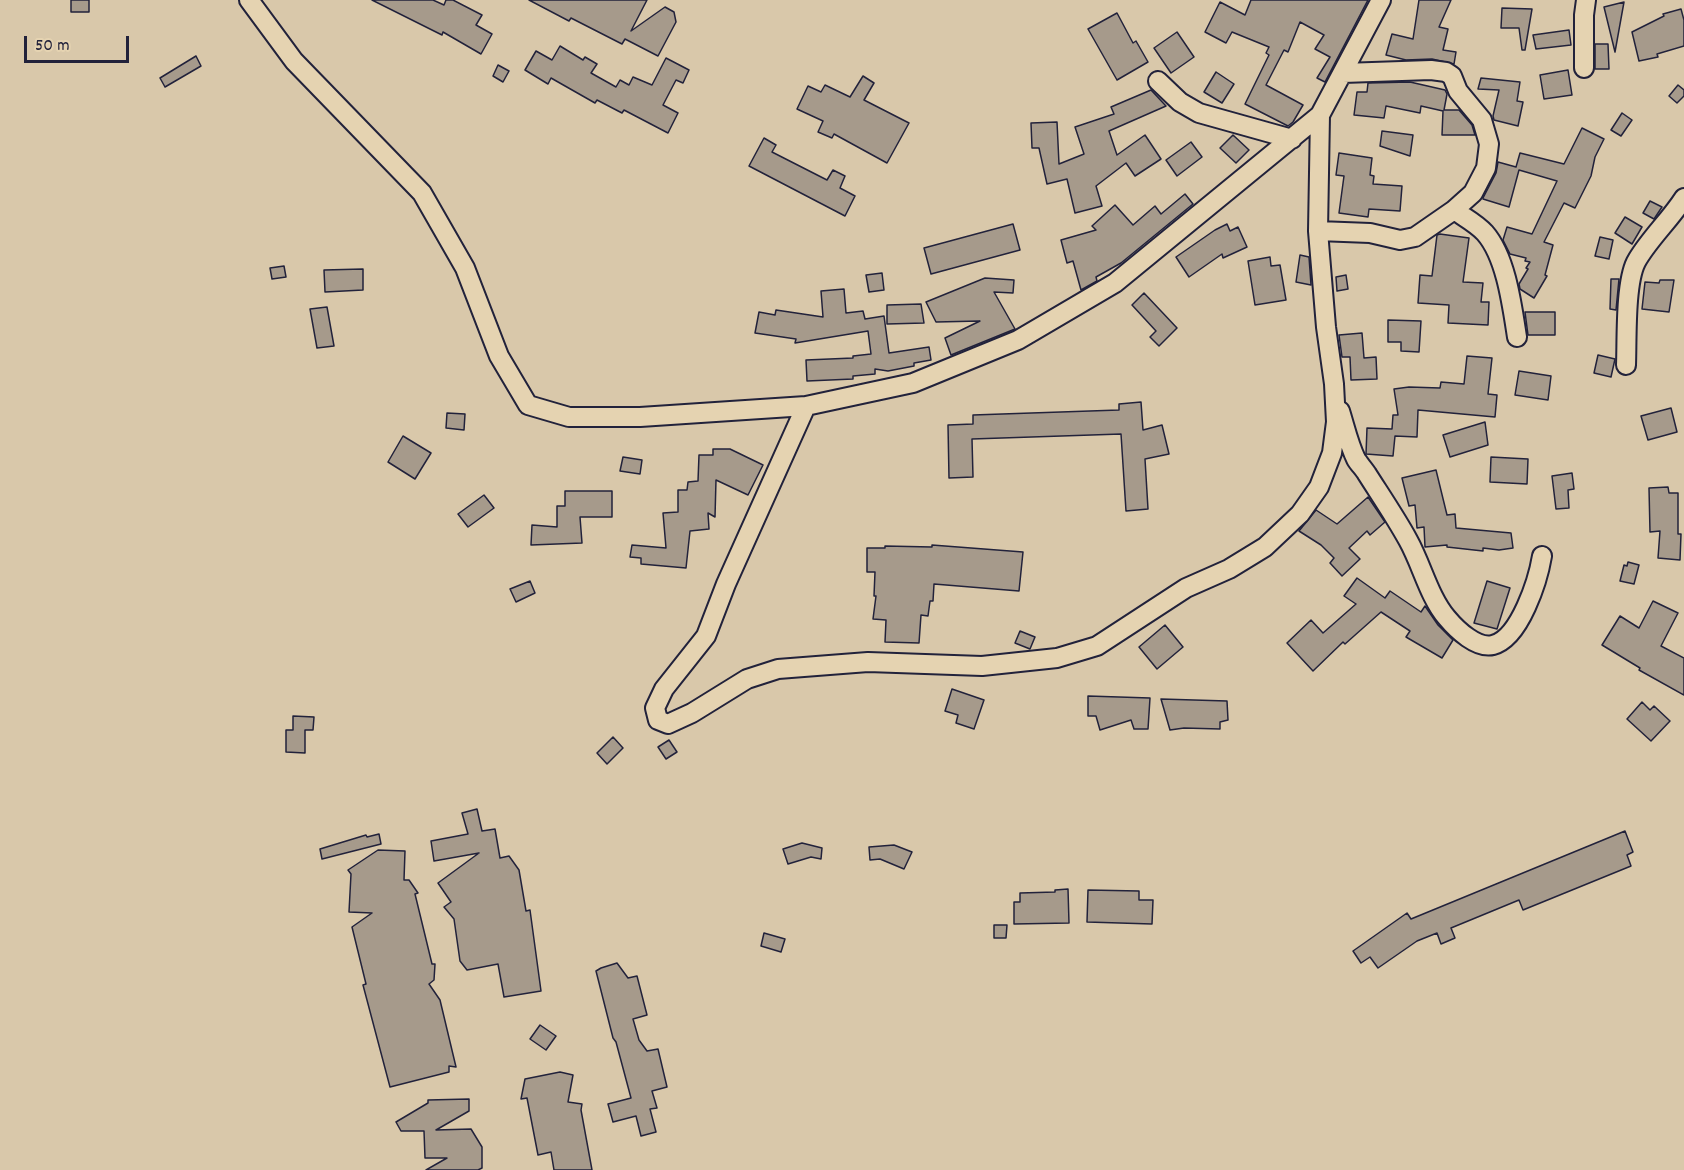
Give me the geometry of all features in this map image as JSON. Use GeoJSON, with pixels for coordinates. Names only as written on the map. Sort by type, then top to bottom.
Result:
{"type":"FeatureCollection","features":[{"type":"Feature","properties":{"kind":"street"},"geometry":{"type":"LineString","coordinates":[[249,0],[294,61],[422,193],[465,268],[499,356],[528,405],[569,417],[640,417],[806,406],[914,382],[1018,340],[1115,283],[1320,115],[1381,0]]}},
{"type":"Feature","properties":{"kind":"street"},"geometry":{"type":"LineString","coordinates":[[1584,68],[1586,0]]}},
{"type":"Feature","properties":{"kind":"street"},"geometry":{"type":"LineString","coordinates":[[1318,231],[1370,233],[1400,240],[1415,237],[1454,210],[1473,193],[1486,168],[1489,144],[1482,120],[1458,91],[1452,76],[1446,72],[1431,70],[1342,73]]}},
{"type":"Feature","properties":{"kind":"street"},"geometry":{"type":"LineString","coordinates":[[1158,81],[1180,102],[1199,113],[1292,139]]}},
{"type":"Feature","properties":{"kind":"street"},"geometry":{"type":"LineString","coordinates":[[806,406],[730,574],[706,636],[664,689],[655,708],[658,720],[668,724],[692,713],[747,679],[778,669],[868,662],[982,666],[1057,658],[1097,646],[1186,588],[1229,569],[1265,547],[1300,514],[1319,487],[1332,453],[1336,422],[1318,231],[1320,115]]}},
{"type":"Feature","properties":{"kind":"street"},"geometry":{"type":"LineString","coordinates":[[1626,365],[1629,299],[1636,262],[1684,198]]}},
{"type":"Feature","properties":{"kind":"street"},"geometry":{"type":"LineString","coordinates":[[1454,210],[1483,230],[1492,242],[1512,305],[1516,337]]}},
{"type":"Feature","properties":{"kind":"street"},"geometry":{"type":"LineString","coordinates":[[1335,398],[1356,459],[1408,540],[1435,600],[1446,618],[1464,634],[1476,643],[1491,646],[1501,642],[1513,629],[1528,603],[1539,573],[1542,556]]}},
{"type":"Feature","properties":{"kind":"building"},"geometry":{"type":"Polygon","coordinates":[[[71,0],[89,0],[89,12],[71,12],[71,0]]]}},
{"type":"Feature","properties":{"kind":"building"},"geometry":{"type":"Polygon","coordinates":[[[372,0],[433,0],[444,5],[446,0],[453,0],[482,15],[476,25],[492,34],[481,54],[443,32],[442,35],[372,0]]]}},
{"type":"Feature","properties":{"kind":"building"},"geometry":{"type":"Polygon","coordinates":[[[529,0],[647,0],[631,31],[665,7],[674,12],[676,22],[658,56],[625,39],[622,44],[571,18],[569,21],[529,0]]]}},
{"type":"Feature","properties":{"kind":"building"},"geometry":{"type":"Polygon","coordinates":[[[1251,0],[1368,0],[1325,82],[1317,78],[1330,57],[1315,49],[1324,35],[1300,22],[1288,52],[1284,50],[1266,85],[1303,105],[1288,126],[1245,104],[1269,55],[1266,53],[1269,47],[1232,32],[1226,43],[1205,32],[1220,2],[1245,15],[1251,0]]]}},
{"type":"Feature","properties":{"kind":"building"},"geometry":{"type":"Polygon","coordinates":[[[1419,0],[1451,0],[1439,27],[1448,29],[1443,50],[1456,52],[1454,64],[1432,59],[1406,60],[1386,55],[1392,34],[1413,39],[1419,0]]]}},
{"type":"Feature","properties":{"kind":"building"},"geometry":{"type":"Polygon","coordinates":[[[1624,2],[1615,52],[1604,7],[1624,2]]]}},
{"type":"Feature","properties":{"kind":"building"},"geometry":{"type":"Polygon","coordinates":[[[1502,8],[1532,9],[1525,50],[1522,50],[1519,28],[1501,28],[1502,8]]]}},
{"type":"Feature","properties":{"kind":"building"},"geometry":{"type":"Polygon","coordinates":[[[1681,9],[1684,20],[1684,46],[1657,54],[1658,57],[1639,61],[1632,32],[1664,16],[1663,14],[1681,9]]]}},
{"type":"Feature","properties":{"kind":"building"},"geometry":{"type":"Polygon","coordinates":[[[1117,13],[1133,43],[1136,41],[1148,62],[1117,80],[1088,29],[1117,13]]]}},
{"type":"Feature","properties":{"kind":"building"},"geometry":{"type":"Polygon","coordinates":[[[1569,30],[1571,45],[1536,49],[1533,35],[1569,30]]]}},
{"type":"Feature","properties":{"kind":"building"},"geometry":{"type":"Polygon","coordinates":[[[1177,32],[1194,57],[1171,73],[1154,48],[1177,32]]]}},
{"type":"Feature","properties":{"kind":"building"},"geometry":{"type":"Polygon","coordinates":[[[1595,44],[1608,44],[1609,69],[1595,69],[1595,44]]]}},
{"type":"Feature","properties":{"kind":"building"},"geometry":{"type":"Polygon","coordinates":[[[560,46],[583,60],[585,57],[597,64],[591,73],[616,87],[620,80],[629,85],[633,77],[652,85],[666,58],[689,70],[683,83],[676,80],[663,105],[678,113],[668,133],[624,110],[622,113],[597,100],[595,103],[551,78],[548,84],[525,70],[536,51],[552,60],[560,46]]]}},
{"type":"Feature","properties":{"kind":"building"},"geometry":{"type":"Polygon","coordinates":[[[196,56],[201,66],[165,87],[160,78],[196,56]]]}},
{"type":"Feature","properties":{"kind":"building"},"geometry":{"type":"Polygon","coordinates":[[[498,65],[509,71],[503,82],[493,76],[498,65]]]}},
{"type":"Feature","properties":{"kind":"building"},"geometry":{"type":"Polygon","coordinates":[[[1568,70],[1572,95],[1544,99],[1540,75],[1568,70]]]}},
{"type":"Feature","properties":{"kind":"building"},"geometry":{"type":"Polygon","coordinates":[[[1216,72],[1234,84],[1222,103],[1204,92],[1216,72]]]}},
{"type":"Feature","properties":{"kind":"building"},"geometry":{"type":"Polygon","coordinates":[[[863,76],[874,83],[864,100],[909,123],[887,163],[834,134],[832,138],[818,132],[823,121],[797,109],[808,86],[821,92],[825,85],[850,97],[863,76]]]}},
{"type":"Feature","properties":{"kind":"building"},"geometry":{"type":"Polygon","coordinates":[[[1481,78],[1520,82],[1517,101],[1523,102],[1518,126],[1494,120],[1499,90],[1478,89],[1481,78]]]}},
{"type":"Feature","properties":{"kind":"building"},"geometry":{"type":"Polygon","coordinates":[[[1410,82],[1445,90],[1447,94],[1444,110],[1459,110],[1472,125],[1475,135],[1442,135],[1443,111],[1421,106],[1420,113],[1386,106],[1384,118],[1354,115],[1357,92],[1367,92],[1368,83],[1410,82]]]}},
{"type":"Feature","properties":{"kind":"building"},"geometry":{"type":"Polygon","coordinates":[[[1678,85],[1684,90],[1684,96],[1677,103],[1669,96],[1678,85]]]}},
{"type":"Feature","properties":{"kind":"building"},"geometry":{"type":"Polygon","coordinates":[[[1151,90],[1166,106],[1109,131],[1117,155],[1145,135],[1161,159],[1135,176],[1126,163],[1096,186],[1102,206],[1075,213],[1067,179],[1047,184],[1039,148],[1032,148],[1031,123],[1057,122],[1059,164],[1084,154],[1075,127],[1114,114],[1111,107],[1151,90]]]}},
{"type":"Feature","properties":{"kind":"building"},"geometry":{"type":"Polygon","coordinates":[[[1622,113],[1632,120],[1621,136],[1611,130],[1622,113]]]}},
{"type":"Feature","properties":{"kind":"building"},"geometry":{"type":"Polygon","coordinates":[[[1582,128],[1604,139],[1595,157],[1591,176],[1575,208],[1564,203],[1544,242],[1553,245],[1545,275],[1547,276],[1534,298],[1520,289],[1519,284],[1530,262],[1525,261],[1526,258],[1510,254],[1503,240],[1507,227],[1532,234],[1557,181],[1519,170],[1509,207],[1483,198],[1496,173],[1498,162],[1516,167],[1520,153],[1564,164],[1582,128]]]}},
{"type":"Feature","properties":{"kind":"building"},"geometry":{"type":"Polygon","coordinates":[[[1382,131],[1413,135],[1410,156],[1380,146],[1382,131]]]}},
{"type":"Feature","properties":{"kind":"building"},"geometry":{"type":"Polygon","coordinates":[[[1233,135],[1249,150],[1236,163],[1220,148],[1233,135]]]}},
{"type":"Feature","properties":{"kind":"building"},"geometry":{"type":"Polygon","coordinates":[[[764,138],[776,145],[772,152],[827,180],[833,170],[845,176],[840,188],[855,196],[845,216],[749,166],[764,138]]]}},
{"type":"Feature","properties":{"kind":"building"},"geometry":{"type":"Polygon","coordinates":[[[1191,142],[1202,157],[1177,176],[1166,160],[1191,142]]]}},
{"type":"Feature","properties":{"kind":"building"},"geometry":{"type":"Polygon","coordinates":[[[1339,153],[1372,158],[1370,175],[1374,176],[1373,184],[1402,186],[1400,211],[1369,209],[1368,217],[1339,213],[1344,176],[1336,175],[1339,153]]]}},
{"type":"Feature","properties":{"kind":"building"},"geometry":{"type":"Polygon","coordinates":[[[1185,194],[1193,204],[1121,263],[1096,277],[1097,281],[1081,290],[1073,261],[1067,263],[1061,240],[1096,230],[1092,226],[1115,205],[1133,225],[1155,206],[1161,214],[1185,194]]]}},
{"type":"Feature","properties":{"kind":"building"},"geometry":{"type":"Polygon","coordinates":[[[1650,201],[1662,207],[1654,219],[1643,213],[1650,201]]]}},
{"type":"Feature","properties":{"kind":"building"},"geometry":{"type":"Polygon","coordinates":[[[1625,217],[1642,227],[1632,244],[1615,233],[1625,217]]]}},
{"type":"Feature","properties":{"kind":"building"},"geometry":{"type":"Polygon","coordinates":[[[1013,224],[1020,250],[931,274],[924,248],[1013,224]]]}},
{"type":"Feature","properties":{"kind":"building"},"geometry":{"type":"Polygon","coordinates":[[[1227,224],[1230,231],[1238,227],[1247,247],[1223,258],[1222,254],[1189,277],[1176,257],[1227,224]]]}},
{"type":"Feature","properties":{"kind":"building"},"geometry":{"type":"Polygon","coordinates":[[[1437,235],[1469,238],[1463,282],[1483,283],[1481,302],[1489,302],[1488,325],[1448,323],[1449,305],[1418,303],[1420,275],[1432,276],[1437,235]]]}},
{"type":"Feature","properties":{"kind":"building"},"geometry":{"type":"Polygon","coordinates":[[[1600,237],[1613,240],[1609,259],[1595,256],[1600,237]]]}},
{"type":"Feature","properties":{"kind":"building"},"geometry":{"type":"Polygon","coordinates":[[[1300,255],[1309,257],[1311,285],[1296,282],[1300,255]]]}},
{"type":"Feature","properties":{"kind":"building"},"geometry":{"type":"Polygon","coordinates":[[[1270,257],[1271,266],[1280,265],[1286,300],[1255,305],[1248,261],[1270,257]]]}},
{"type":"Feature","properties":{"kind":"building"},"geometry":{"type":"Polygon","coordinates":[[[284,266],[286,277],[272,279],[270,268],[284,266]]]}},
{"type":"Feature","properties":{"kind":"building"},"geometry":{"type":"Polygon","coordinates":[[[363,269],[363,290],[325,292],[324,270],[363,269]]]}},
{"type":"Feature","properties":{"kind":"building"},"geometry":{"type":"Polygon","coordinates":[[[882,273],[884,290],[869,292],[866,275],[882,273]]]}},
{"type":"Feature","properties":{"kind":"building"},"geometry":{"type":"Polygon","coordinates":[[[1346,275],[1348,289],[1337,291],[1336,277],[1346,275]]]}},
{"type":"Feature","properties":{"kind":"building"},"geometry":{"type":"Polygon","coordinates":[[[985,278],[1014,280],[1013,293],[994,292],[1015,329],[951,355],[945,338],[980,321],[936,322],[926,302],[985,278]]]}},
{"type":"Feature","properties":{"kind":"building"},"geometry":{"type":"Polygon","coordinates":[[[1611,279],[1619,279],[1616,310],[1610,309],[1611,279]]]}},
{"type":"Feature","properties":{"kind":"building"},"geometry":{"type":"Polygon","coordinates":[[[1660,280],[1674,280],[1669,312],[1642,309],[1645,282],[1659,283],[1660,280]]]}},
{"type":"Feature","properties":{"kind":"building"},"geometry":{"type":"Polygon","coordinates":[[[844,289],[846,313],[863,311],[865,319],[884,316],[889,353],[929,347],[931,360],[888,371],[875,369],[875,374],[853,376],[853,379],[807,381],[806,360],[853,358],[853,356],[871,354],[868,331],[795,343],[796,339],[755,333],[759,312],[775,315],[776,310],[823,317],[821,291],[844,289]]]}},
{"type":"Feature","properties":{"kind":"building"},"geometry":{"type":"Polygon","coordinates":[[[1144,293],[1177,328],[1159,346],[1150,337],[1156,331],[1132,305],[1144,293]]]}},
{"type":"Feature","properties":{"kind":"building"},"geometry":{"type":"Polygon","coordinates":[[[921,304],[924,323],[887,324],[887,305],[921,304]]]}},
{"type":"Feature","properties":{"kind":"building"},"geometry":{"type":"Polygon","coordinates":[[[327,307],[334,346],[317,348],[310,309],[327,307]]]}},
{"type":"Feature","properties":{"kind":"building"},"geometry":{"type":"Polygon","coordinates":[[[1525,312],[1555,312],[1555,335],[1528,335],[1525,312]]]}},
{"type":"Feature","properties":{"kind":"building"},"geometry":{"type":"Polygon","coordinates":[[[1388,320],[1421,321],[1419,352],[1401,351],[1401,342],[1388,342],[1388,320]]]}},
{"type":"Feature","properties":{"kind":"building"},"geometry":{"type":"Polygon","coordinates":[[[1362,333],[1364,358],[1376,357],[1377,379],[1351,380],[1350,357],[1342,357],[1339,335],[1362,333]]]}},
{"type":"Feature","properties":{"kind":"building"},"geometry":{"type":"Polygon","coordinates":[[[1598,355],[1615,359],[1611,377],[1594,373],[1598,355]]]}},
{"type":"Feature","properties":{"kind":"building"},"geometry":{"type":"Polygon","coordinates":[[[1467,356],[1492,358],[1488,394],[1497,395],[1495,417],[1418,410],[1417,437],[1395,436],[1393,456],[1366,454],[1367,428],[1392,429],[1393,415],[1398,415],[1394,389],[1440,388],[1441,382],[1464,384],[1467,356]]]}},
{"type":"Feature","properties":{"kind":"building"},"geometry":{"type":"Polygon","coordinates":[[[1519,371],[1551,376],[1548,400],[1515,395],[1519,371]]]}},
{"type":"Feature","properties":{"kind":"building"},"geometry":{"type":"Polygon","coordinates":[[[1141,402],[1143,430],[1162,425],[1169,454],[1145,459],[1148,509],[1126,511],[1121,434],[972,439],[973,477],[949,478],[948,425],[973,424],[973,415],[1119,410],[1119,404],[1141,402]]]}},
{"type":"Feature","properties":{"kind":"building"},"geometry":{"type":"Polygon","coordinates":[[[1671,408],[1677,432],[1648,440],[1641,416],[1671,408]]]}},
{"type":"Feature","properties":{"kind":"building"},"geometry":{"type":"Polygon","coordinates":[[[447,413],[465,414],[464,430],[446,428],[447,413]]]}},
{"type":"Feature","properties":{"kind":"building"},"geometry":{"type":"Polygon","coordinates":[[[1485,422],[1488,445],[1450,457],[1443,435],[1485,422]]]}},
{"type":"Feature","properties":{"kind":"building"},"geometry":{"type":"Polygon","coordinates":[[[403,436],[431,453],[415,479],[388,462],[403,436]]]}},
{"type":"Feature","properties":{"kind":"building"},"geometry":{"type":"Polygon","coordinates":[[[713,449],[730,449],[763,465],[748,495],[716,480],[715,517],[708,513],[709,529],[690,531],[686,568],[641,564],[641,558],[630,557],[632,545],[666,548],[663,513],[678,512],[678,490],[687,490],[688,482],[698,481],[699,455],[713,455],[713,449]]]}},
{"type":"Feature","properties":{"kind":"building"},"geometry":{"type":"Polygon","coordinates":[[[623,457],[642,460],[640,474],[620,471],[623,457]]]}},
{"type":"Feature","properties":{"kind":"building"},"geometry":{"type":"Polygon","coordinates":[[[1491,457],[1528,459],[1527,484],[1490,482],[1491,457]]]}},
{"type":"Feature","properties":{"kind":"building"},"geometry":{"type":"Polygon","coordinates":[[[1436,470],[1447,515],[1455,514],[1456,528],[1511,533],[1513,548],[1499,550],[1483,548],[1483,551],[1447,547],[1447,545],[1425,547],[1424,527],[1417,528],[1415,505],[1409,506],[1402,478],[1436,470]]]}},
{"type":"Feature","properties":{"kind":"building"},"geometry":{"type":"Polygon","coordinates":[[[1572,473],[1574,489],[1568,490],[1569,508],[1556,509],[1552,476],[1572,473]]]}},
{"type":"Feature","properties":{"kind":"building"},"geometry":{"type":"Polygon","coordinates":[[[1668,487],[1669,493],[1678,493],[1680,560],[1658,558],[1660,531],[1650,532],[1649,488],[1668,487]]]}},
{"type":"Feature","properties":{"kind":"building"},"geometry":{"type":"Polygon","coordinates":[[[565,491],[612,491],[612,517],[580,517],[582,543],[531,545],[532,525],[557,527],[557,506],[565,506],[565,491]]]}},
{"type":"Feature","properties":{"kind":"building"},"geometry":{"type":"Polygon","coordinates":[[[484,495],[494,508],[468,527],[458,514],[484,495]]]}},
{"type":"Feature","properties":{"kind":"building"},"geometry":{"type":"Polygon","coordinates":[[[1368,497],[1385,522],[1370,535],[1367,531],[1349,548],[1360,559],[1342,576],[1330,563],[1334,558],[1321,545],[1299,531],[1316,510],[1337,524],[1368,497]]]}},
{"type":"Feature","properties":{"kind":"building"},"geometry":{"type":"Polygon","coordinates":[[[932,545],[1023,552],[1019,591],[934,584],[933,601],[930,601],[928,616],[921,615],[919,643],[885,642],[886,620],[873,619],[876,596],[874,596],[875,572],[867,572],[867,548],[932,547],[932,545]]]}},
{"type":"Feature","properties":{"kind":"building"},"geometry":{"type":"Polygon","coordinates":[[[1628,562],[1639,565],[1634,584],[1620,581],[1624,565],[1627,566],[1628,562]]]}},
{"type":"Feature","properties":{"kind":"building"},"geometry":{"type":"Polygon","coordinates":[[[1357,578],[1385,598],[1390,591],[1421,612],[1425,606],[1438,625],[1453,640],[1442,658],[1406,637],[1410,631],[1381,612],[1345,644],[1343,642],[1313,671],[1287,643],[1311,620],[1323,633],[1356,604],[1344,596],[1357,578]]]}},
{"type":"Feature","properties":{"kind":"building"},"geometry":{"type":"Polygon","coordinates":[[[530,581],[535,593],[516,602],[510,589],[530,581]]]}},
{"type":"Feature","properties":{"kind":"building"},"geometry":{"type":"Polygon","coordinates":[[[1487,581],[1510,588],[1497,629],[1474,623],[1487,581]]]}},
{"type":"Feature","properties":{"kind":"building"},"geometry":{"type":"Polygon","coordinates":[[[1653,601],[1678,613],[1661,646],[1684,658],[1684,695],[1639,670],[1640,668],[1602,645],[1620,616],[1639,628],[1653,601]]]}},
{"type":"Feature","properties":{"kind":"building"},"geometry":{"type":"Polygon","coordinates":[[[1165,625],[1183,647],[1157,669],[1139,647],[1165,625]]]}},
{"type":"Feature","properties":{"kind":"building"},"geometry":{"type":"Polygon","coordinates":[[[1020,631],[1035,637],[1030,649],[1015,643],[1020,631]]]}},
{"type":"Feature","properties":{"kind":"building"},"geometry":{"type":"Polygon","coordinates":[[[952,689],[984,700],[974,729],[956,723],[958,715],[945,711],[952,689]]]}},
{"type":"Feature","properties":{"kind":"building"},"geometry":{"type":"Polygon","coordinates":[[[1088,696],[1150,698],[1148,729],[1134,729],[1131,720],[1100,730],[1096,716],[1088,716],[1088,696]]]}},
{"type":"Feature","properties":{"kind":"building"},"geometry":{"type":"Polygon","coordinates":[[[1161,699],[1227,701],[1228,720],[1220,722],[1220,729],[1170,730],[1161,699]]]}},
{"type":"Feature","properties":{"kind":"building"},"geometry":{"type":"Polygon","coordinates":[[[1642,702],[1650,710],[1654,706],[1670,721],[1651,741],[1627,719],[1642,702]]]}},
{"type":"Feature","properties":{"kind":"building"},"geometry":{"type":"Polygon","coordinates":[[[293,716],[314,717],[313,730],[305,730],[305,753],[286,752],[286,730],[293,730],[293,716]]]}},
{"type":"Feature","properties":{"kind":"building"},"geometry":{"type":"Polygon","coordinates":[[[613,737],[623,748],[607,764],[597,753],[613,737]]]}},
{"type":"Feature","properties":{"kind":"building"},"geometry":{"type":"Polygon","coordinates":[[[669,740],[677,752],[666,759],[658,747],[669,740]]]}},
{"type":"Feature","properties":{"kind":"building"},"geometry":{"type":"Polygon","coordinates":[[[477,809],[482,831],[495,829],[500,858],[509,856],[519,870],[526,911],[530,910],[541,991],[504,997],[498,964],[467,970],[460,961],[454,919],[444,907],[451,902],[438,883],[479,853],[434,861],[431,841],[468,834],[462,813],[477,809]]]}},
{"type":"Feature","properties":{"kind":"building"},"geometry":{"type":"Polygon","coordinates":[[[1625,831],[1633,852],[1627,855],[1631,866],[1523,910],[1519,900],[1451,928],[1455,938],[1441,944],[1437,933],[1417,941],[1378,968],[1370,957],[1361,963],[1353,951],[1407,913],[1411,919],[1625,831]]]}},
{"type":"Feature","properties":{"kind":"building"},"geometry":{"type":"Polygon","coordinates":[[[379,834],[381,844],[322,859],[320,849],[366,835],[367,837],[379,834]]]}},
{"type":"Feature","properties":{"kind":"building"},"geometry":{"type":"Polygon","coordinates":[[[802,843],[822,848],[821,859],[811,857],[788,864],[783,849],[802,843]]]}},
{"type":"Feature","properties":{"kind":"building"},"geometry":{"type":"Polygon","coordinates":[[[894,845],[912,852],[904,869],[880,859],[870,860],[869,847],[894,845]]]}},
{"type":"Feature","properties":{"kind":"building"},"geometry":{"type":"Polygon","coordinates":[[[378,850],[405,851],[404,880],[409,880],[418,893],[415,894],[432,964],[435,964],[434,980],[429,984],[440,1000],[456,1067],[449,1066],[449,1072],[390,1087],[363,985],[366,984],[352,927],[372,913],[349,912],[351,874],[348,870],[378,850]]]}},
{"type":"Feature","properties":{"kind":"building"},"geometry":{"type":"Polygon","coordinates":[[[1068,889],[1069,923],[1014,924],[1014,902],[1020,902],[1020,893],[1055,892],[1055,890],[1068,889]]]}},
{"type":"Feature","properties":{"kind":"building"},"geometry":{"type":"Polygon","coordinates":[[[1088,890],[1139,891],[1139,900],[1153,900],[1152,924],[1087,922],[1088,890]]]}},
{"type":"Feature","properties":{"kind":"building"},"geometry":{"type":"Polygon","coordinates":[[[994,925],[1007,925],[1006,938],[994,938],[994,925]]]}},
{"type":"Feature","properties":{"kind":"building"},"geometry":{"type":"Polygon","coordinates":[[[764,933],[785,939],[781,952],[761,946],[764,933]]]}},
{"type":"Feature","properties":{"kind":"building"},"geometry":{"type":"Polygon","coordinates":[[[617,963],[628,978],[637,976],[647,1015],[633,1019],[639,1040],[647,1051],[658,1049],[667,1087],[652,1091],[657,1108],[650,1109],[656,1132],[641,1136],[636,1116],[613,1122],[608,1104],[631,1098],[596,971],[617,963]]]}},
{"type":"Feature","properties":{"kind":"building"},"geometry":{"type":"Polygon","coordinates":[[[540,1025],[556,1036],[546,1050],[530,1039],[540,1025]]]}},
{"type":"Feature","properties":{"kind":"building"},"geometry":{"type":"Polygon","coordinates":[[[560,1072],[573,1075],[568,1102],[582,1104],[581,1110],[592,1170],[554,1170],[551,1152],[538,1155],[527,1098],[521,1099],[525,1079],[560,1072]]]}},
{"type":"Feature","properties":{"kind":"building"},"geometry":{"type":"Polygon","coordinates":[[[469,1099],[469,1111],[436,1130],[471,1129],[482,1147],[482,1168],[478,1170],[426,1170],[447,1158],[425,1158],[424,1131],[401,1131],[396,1122],[428,1103],[428,1100],[469,1099]]]}}]}
